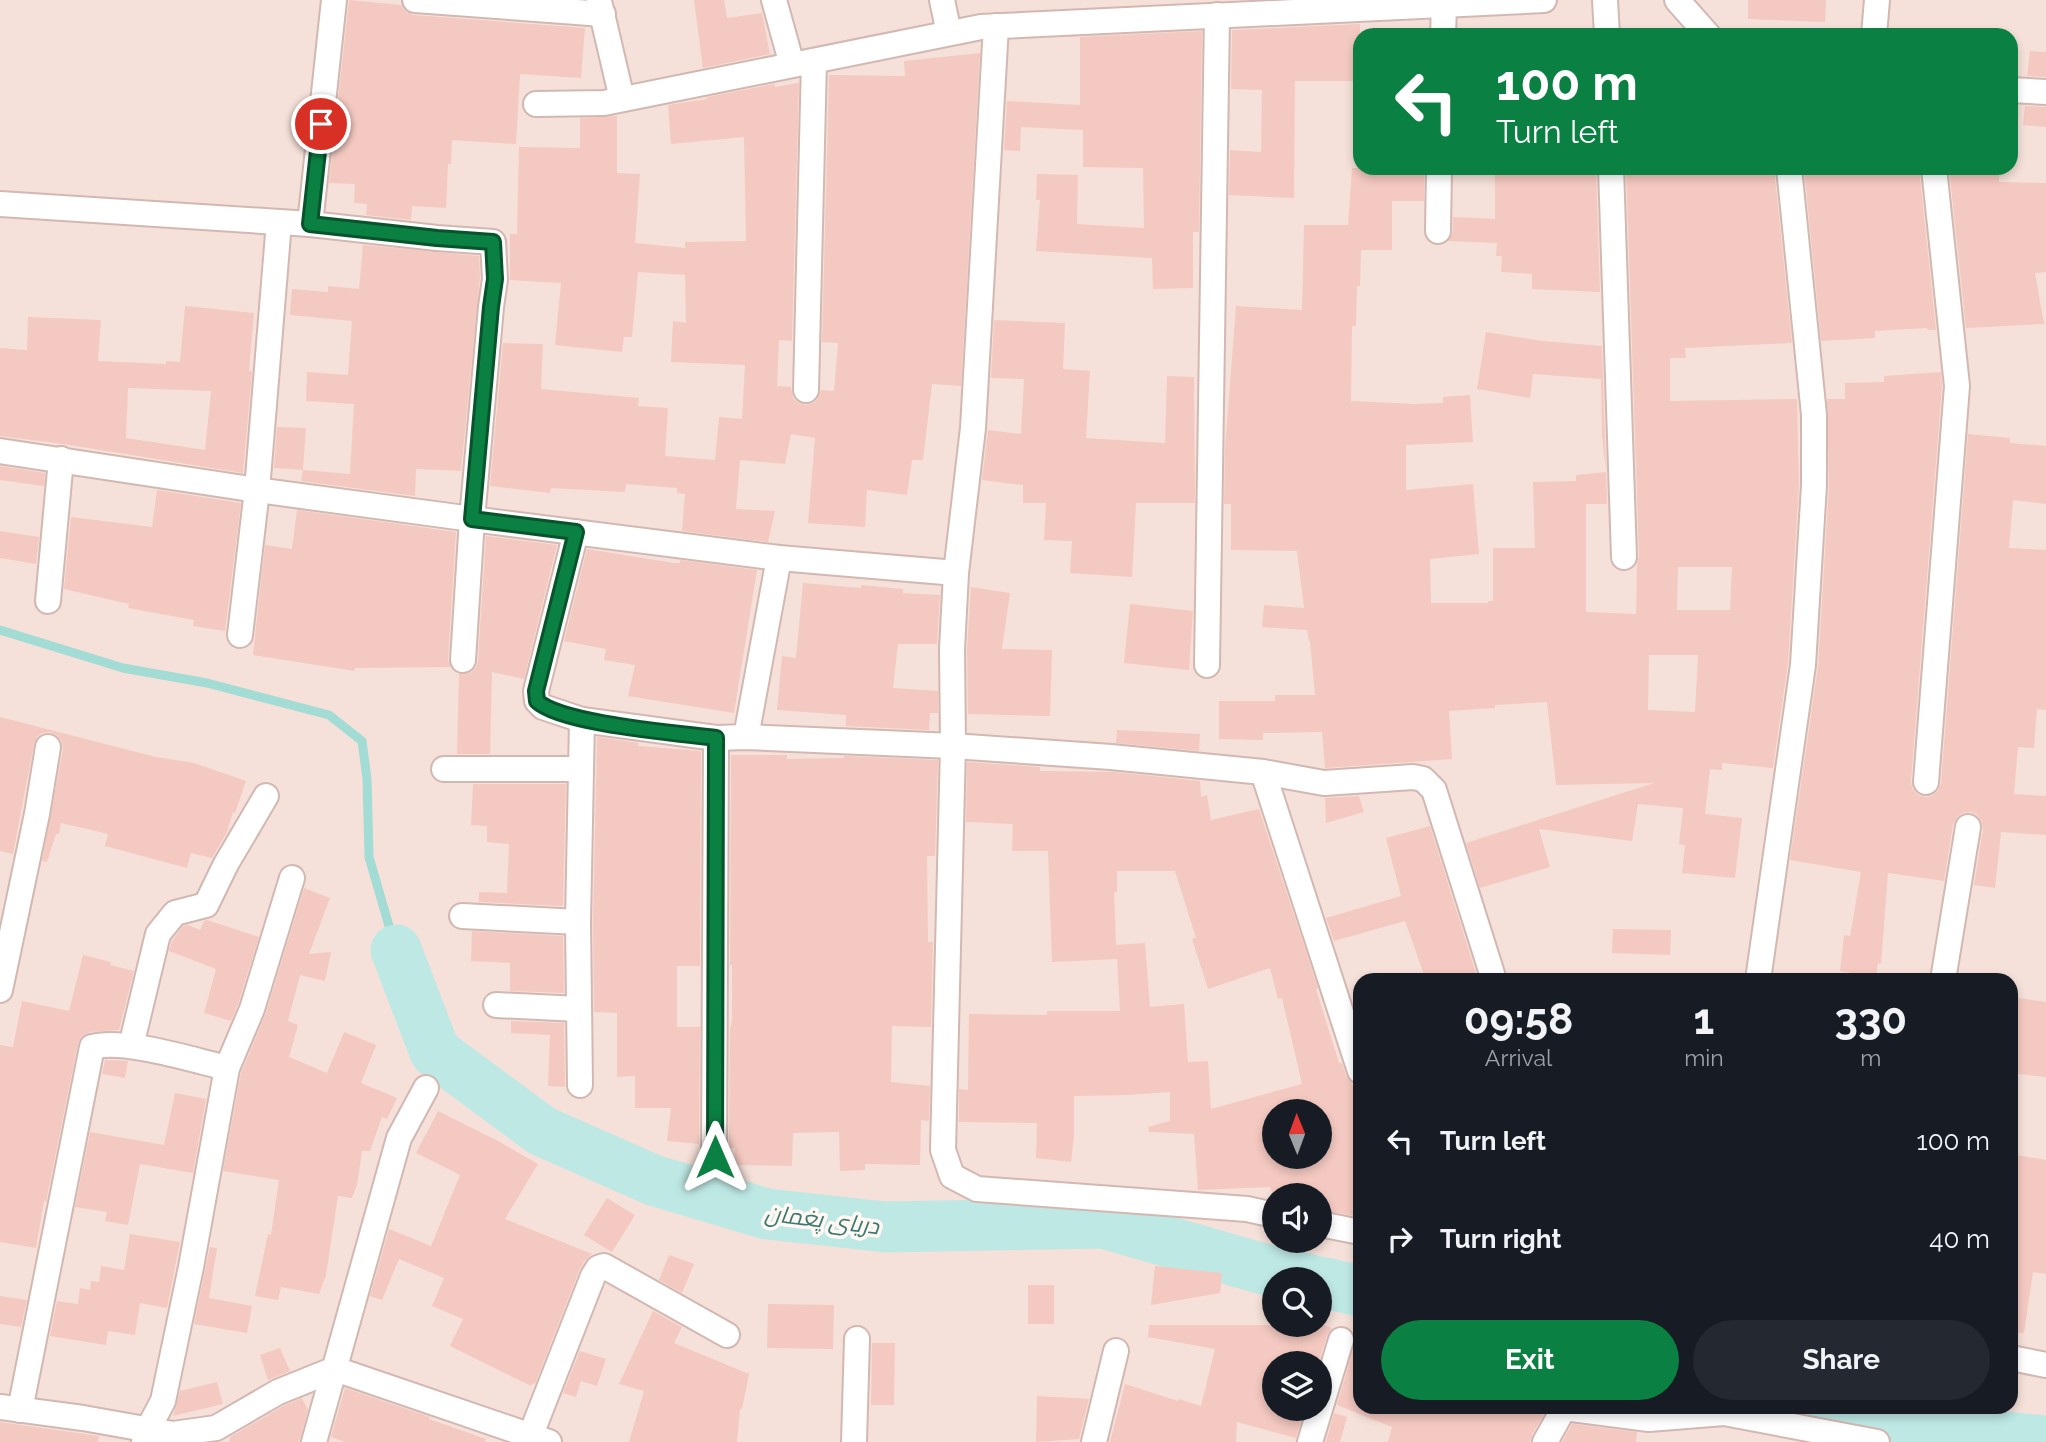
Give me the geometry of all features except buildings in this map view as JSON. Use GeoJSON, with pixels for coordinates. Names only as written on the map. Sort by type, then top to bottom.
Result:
{"type":"FeatureCollection","features":[{"type":"Feature","properties":{"kind":"street"},"geometry":{"type":"LineString","coordinates":[[310,224],[334,0]]}},
{"type":"Feature","properties":{"kind":"street"},"geometry":{"type":"LineString","coordinates":[[415,0],[601,7],[622,99]]}},
{"type":"Feature","properties":{"kind":"street"},"geometry":{"type":"LineString","coordinates":[[774,0],[803,63],[806,390]]}},
{"type":"Feature","properties":{"kind":"street"},"geometry":{"type":"LineString","coordinates":[[942,0],[949,33]]}},
{"type":"Feature","properties":{"kind":"street"},"geometry":{"type":"LineString","coordinates":[[536,104],[604,103],[981,27],[1415,3],[1444,5],[1544,0]]}},
{"type":"Feature","properties":{"kind":"street"},"geometry":{"type":"LineString","coordinates":[[1605,0],[1606,28]]}},
{"type":"Feature","properties":{"kind":"street"},"geometry":{"type":"LineString","coordinates":[[1677,0],[1701,28]]}},
{"type":"Feature","properties":{"kind":"street"},"geometry":{"type":"LineString","coordinates":[[1702,0],[1704,28]]}},
{"type":"Feature","properties":{"kind":"street"},"geometry":{"type":"LineString","coordinates":[[1875,28],[1877,0]]}},
{"type":"Feature","properties":{"kind":"street"},"geometry":{"type":"LineString","coordinates":[[1443,28],[1444,5]]}},
{"type":"Feature","properties":{"kind":"street"},"geometry":{"type":"LineString","coordinates":[[1207,665],[1217,15]]}},
{"type":"Feature","properties":{"kind":"street"},"geometry":{"type":"LineString","coordinates":[[996,26],[973,428],[951,649],[953,746],[943,1150],[952,1176],[977,1189],[1262,1212]]}},
{"type":"Feature","properties":{"kind":"street"},"geometry":{"type":"LineString","coordinates":[[2018,90],[2046,92]]}},
{"type":"Feature","properties":{"kind":"street"},"geometry":{"type":"LineString","coordinates":[[1438,231],[1439,175]]}},
{"type":"Feature","properties":{"kind":"street"},"geometry":{"type":"LineString","coordinates":[[1611,175],[1625,556]]}},
{"type":"Feature","properties":{"kind":"street"},"geometry":{"type":"LineString","coordinates":[[1759,973],[1803,665],[1814,485],[1814,415],[1790,175]]}},
{"type":"Feature","properties":{"kind":"street"},"geometry":{"type":"LineString","coordinates":[[1926,782],[1957,386],[1935,175]]}},
{"type":"Feature","properties":{"kind":"street"},"geometry":{"type":"LineString","coordinates":[[0,204],[310,224],[493,242],[495,279],[472,519],[463,660]]}},
{"type":"Feature","properties":{"kind":"street"},"geometry":{"type":"LineString","coordinates":[[240,635],[257,490],[279,222]]}},
{"type":"Feature","properties":{"kind":"street"},"geometry":{"type":"LineString","coordinates":[[0,451],[472,519],[779,558],[957,573]]}},
{"type":"Feature","properties":{"kind":"street"},"geometry":{"type":"LineString","coordinates":[[48,601],[61,459]]}},
{"type":"Feature","properties":{"kind":"street"},"geometry":{"type":"LineString","coordinates":[[576,532],[536,691],[537,701],[543,707],[582,720],[716,738],[953,746],[1111,757],[1263,772],[1324,783],[1413,777],[1423,779],[1434,790],[1492,973]]}},
{"type":"Feature","properties":{"kind":"street"},"geometry":{"type":"LineString","coordinates":[[746,737],[779,558]]}},
{"type":"Feature","properties":{"kind":"street"},"geometry":{"type":"LineString","coordinates":[[580,1086],[578,922],[582,720]]}},
{"type":"Feature","properties":{"kind":"street"},"geometry":{"type":"LineString","coordinates":[[715,1157],[716,738]]}},
{"type":"Feature","properties":{"kind":"street"},"geometry":{"type":"LineString","coordinates":[[0,990],[37,814],[48,747]]}},
{"type":"Feature","properties":{"kind":"street"},"geometry":{"type":"LineString","coordinates":[[444,769],[581,769]]}},
{"type":"Feature","properties":{"kind":"street"},"geometry":{"type":"LineString","coordinates":[[1263,772],[1353,1049]]}},
{"type":"Feature","properties":{"kind":"street"},"geometry":{"type":"LineString","coordinates":[[131,1046],[158,934],[174,914],[206,905],[226,864],[266,796]]}},
{"type":"Feature","properties":{"kind":"street"},"geometry":{"type":"LineString","coordinates":[[1944,973],[1968,827]]}},
{"type":"Feature","properties":{"kind":"street"},"geometry":{"type":"LineString","coordinates":[[146,1436],[163,1401],[191,1267],[227,1068],[252,1009],[292,878]]}},
{"type":"Feature","properties":{"kind":"street"},"geometry":{"type":"LineString","coordinates":[[462,916],[578,922]]}},
{"type":"Feature","properties":{"kind":"street"},"geometry":{"type":"LineString","coordinates":[[496,1005],[579,1009]]}},
{"type":"Feature","properties":{"kind":"street"},"geometry":{"type":"LineString","coordinates":[[227,1068],[131,1046],[104,1043],[92,1047],[10,1408],[146,1436],[173,1434],[216,1428],[278,1392],[335,1369],[536,1440],[598,1268],[604,1266],[727,1335]]}},
{"type":"Feature","properties":{"kind":"street"},"geometry":{"type":"LineString","coordinates":[[314,1442],[399,1138],[426,1088]]}},
{"type":"Feature","properties":{"kind":"street"},"geometry":{"type":"LineString","coordinates":[[1332,1226],[1353,1231]]}},
{"type":"Feature","properties":{"kind":"street"},"geometry":{"type":"LineString","coordinates":[[854,1442],[857,1339]]}},
{"type":"Feature","properties":{"kind":"street"},"geometry":{"type":"LineString","coordinates":[[1310,1442],[1341,1340]]}},
{"type":"Feature","properties":{"kind":"street"},"geometry":{"type":"LineString","coordinates":[[1094,1442],[1116,1351]]}},
{"type":"Feature","properties":{"kind":"street"},"geometry":{"type":"LineString","coordinates":[[2018,1359],[2046,1364]]}},
{"type":"Feature","properties":{"kind":"street"},"geometry":{"type":"LineString","coordinates":[[1545,1442],[1561,1414]]}},
{"type":"Feature","properties":{"kind":"street"},"geometry":{"type":"LineString","coordinates":[[1610,1414],[1648,1419],[1711,1414]]}},
{"type":"Feature","properties":{"kind":"street"},"geometry":{"type":"LineString","coordinates":[[1729,1414],[1877,1442]]}},
{"type":"Feature","properties":{"kind":"shaded area"},"geometry":{"type":"Polygon","coordinates":[[[0,0],[2046,0],[2046,1442],[0,1442],[0,0]]]}},
{"type":"Feature","properties":{"kind":"waterway"},"geometry":{"type":"LineString","coordinates":[[0,630],[123,668],[207,683],[329,715],[362,741],[367,779],[369,857],[396,950]]}},
{"type":"Feature","properties":{"kind":"waterway","name":"دریای پغمان"},"geometry":{"type":"LineString","coordinates":[[396,950],[435,1052],[542,1131],[653,1180],[767,1214],[886,1227],[1103,1223],[1262,1268]]}},
{"type":"Feature","properties":{"kind":"waterway","name":"دریای پغمان"},"geometry":{"type":"LineString","coordinates":[[1332,1285],[1353,1289]]}},
{"type":"Feature","properties":{"kind":"waterway","name":"دریای پغمان"},"geometry":{"type":"LineString","coordinates":[[1838,1414],[1887,1425],[2046,1441]]}},
{"type":"Feature","properties":{"kind":"route"},"geometry":{"type":"LineString","coordinates":[[321,124],[310,224],[493,242],[495,279],[472,519],[576,532],[536,691],[537,701],[543,707],[582,720],[716,738],[715,1157]]}}]}
